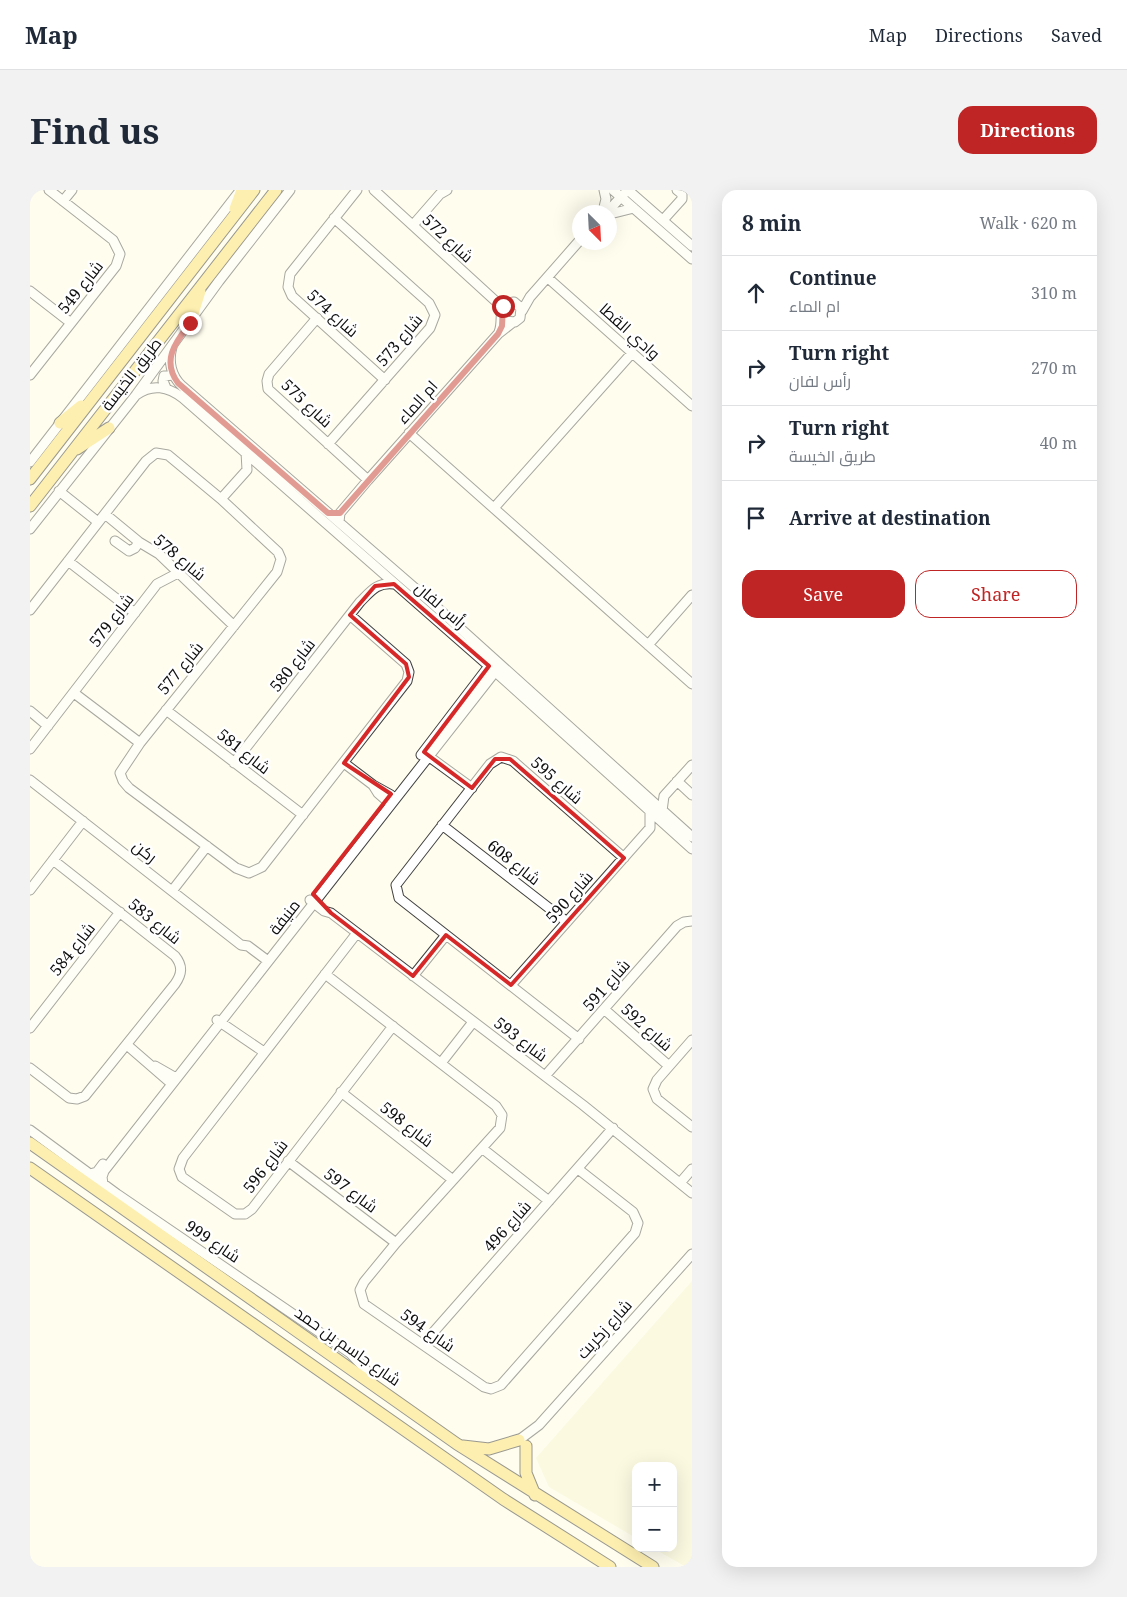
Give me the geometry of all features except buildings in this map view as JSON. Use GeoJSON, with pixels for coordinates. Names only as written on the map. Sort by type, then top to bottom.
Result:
{"type":"FeatureCollection","features":[{"type":"Feature","properties":{"kind":"main road"},"geometry":{"type":"LineString","coordinates":[[231,220],[241,190]]}},
{"type":"Feature","properties":{"kind":"main road","name":"طريق الخيسة"},"geometry":{"type":"LineString","coordinates":[[30,479],[254,190]]}},
{"type":"Feature","properties":{"kind":"main road","name":"طريق الخيسة"},"geometry":{"type":"LineString","coordinates":[[30,506],[276,190]]}},
{"type":"Feature","properties":{"kind":"main road"},"geometry":{"type":"LineString","coordinates":[[190,323],[202,284]]}},
{"type":"Feature","properties":{"kind":"main road"},"geometry":{"type":"LineString","coordinates":[[60,423],[96,394]]}},
{"type":"Feature","properties":{"kind":"main road"},"geometry":{"type":"LineString","coordinates":[[70,454],[109,428]]}},
{"type":"Feature","properties":{"kind":"main road","name":"شارع جاسم بن حمد"},"geometry":{"type":"LineString","coordinates":[[30,1143],[458,1444],[653,1567]]}},
{"type":"Feature","properties":{"kind":"main road"},"geometry":{"type":"LineString","coordinates":[[45,1153],[61,1152]]}},
{"type":"Feature","properties":{"kind":"main road"},"geometry":{"type":"LineString","coordinates":[[30,1168],[503,1499],[610,1567]]}},
{"type":"Feature","properties":{"kind":"main road"},"geometry":{"type":"LineString","coordinates":[[144,1211],[149,1219],[150,1227]]}},
{"type":"Feature","properties":{"kind":"main road"},"geometry":{"type":"LineString","coordinates":[[458,1444],[489,1449],[523,1443],[526,1473],[535,1494]]}},
{"type":"Feature","properties":{"kind":"street","name":"شارع 549"},"geometry":{"type":"LineString","coordinates":[[30,375],[116,266],[120,254],[113,240],[49,190]]}},
{"type":"Feature","properties":{"kind":"street"},"geometry":{"type":"LineString","coordinates":[[63,201],[72,190]]}},
{"type":"Feature","properties":{"kind":"street","name":"طريق الخيسة"},"geometry":{"type":"LineString","coordinates":[[30,462],[241,190]]}},
{"type":"Feature","properties":{"kind":"street","name":"طريق الخيسة"},"geometry":{"type":"LineString","coordinates":[[30,528],[136,395],[290,190]]}},
{"type":"Feature","properties":{"kind":"street","name":"شارع 574"},"geometry":{"type":"LineString","coordinates":[[356,190],[288,278],[288,287],[292,296],[385,380]]}},
{"type":"Feature","properties":{"kind":"street","name":"شارع 572"},"geometry":{"type":"LineString","coordinates":[[374,190],[496,295],[507,307],[506,321],[512,322]]}},
{"type":"Feature","properties":{"kind":"street","name":"شارع 572"},"geometry":{"type":"LineString","coordinates":[[378,190],[416,225]]}},
{"type":"Feature","properties":{"kind":"street"},"geometry":{"type":"LineString","coordinates":[[416,225],[447,190]]}},
{"type":"Feature","properties":{"kind":"street"},"geometry":{"type":"LineString","coordinates":[[604,190],[606,205]]}},
{"type":"Feature","properties":{"kind":"street"},"geometry":{"type":"LineString","coordinates":[[665,222],[683,198],[677,190]]}},
{"type":"Feature","properties":{"kind":"street"},"geometry":{"type":"LineString","coordinates":[[611,205],[621,192]]}},
{"type":"Feature","properties":{"kind":"street"},"geometry":{"type":"LineString","coordinates":[[621,192],[634,208],[692,259]]}},
{"type":"Feature","properties":{"kind":"street"},"geometry":{"type":"LineString","coordinates":[[621,192],[665,222],[692,246]]}},
{"type":"Feature","properties":{"kind":"street"},"geometry":{"type":"LineString","coordinates":[[617,210],[634,208]]}},
{"type":"Feature","properties":{"kind":"street","name":"شارع 573"},"geometry":{"type":"LineString","coordinates":[[328,444],[433,324],[434,310],[334,218]]}},
{"type":"Feature","properties":{"kind":"street"},"geometry":{"type":"LineString","coordinates":[[507,307],[522,311],[530,297],[572,250]]}},
{"type":"Feature","properties":{"kind":"street","name":"وادي القطا"},"geometry":{"type":"LineString","coordinates":[[548,278],[692,406]]}},
{"type":"Feature","properties":{"kind":"street"},"geometry":{"type":"LineString","coordinates":[[30,291],[71,323]]}},
{"type":"Feature","properties":{"kind":"street"},"geometry":{"type":"LineString","coordinates":[[507,307],[530,297]]}},
{"type":"Feature","properties":{"kind":"street","name":"ام الماء"},"geometry":{"type":"LineString","coordinates":[[498,334],[507,307]]}},
{"type":"Feature","properties":{"kind":"street","name":"ام الماء"},"geometry":{"type":"LineString","coordinates":[[339,518],[368,480],[409,433],[498,334],[520,318],[522,311]]}},
{"type":"Feature","properties":{"kind":"street","name":"شارع 575"},"geometry":{"type":"LineString","coordinates":[[317,318],[269,374],[267,381],[270,392],[368,480]]}},
{"type":"Feature","properties":{"kind":"street"},"geometry":{"type":"LineString","coordinates":[[172,347],[170,362],[173,375],[182,386],[328,513],[339,518]]}},
{"type":"Feature","properties":{"kind":"street"},"geometry":{"type":"LineString","coordinates":[[494,508],[632,353]]}},
{"type":"Feature","properties":{"kind":"street"},"geometry":{"type":"LineString","coordinates":[[136,395],[149,389],[166,388],[163,381],[164,376],[173,375]]}},
{"type":"Feature","properties":{"kind":"street","name":"رأس لفان"},"geometry":{"type":"LineString","coordinates":[[166,388],[183,398],[394,584],[495,665]]}},
{"type":"Feature","properties":{"kind":"street"},"geometry":{"type":"LineString","coordinates":[[409,433],[692,684]]}},
{"type":"Feature","properties":{"kind":"street"},"geometry":{"type":"LineString","coordinates":[[30,454],[40,449]]}},
{"type":"Feature","properties":{"kind":"street"},"geometry":{"type":"LineString","coordinates":[[221,499],[247,470],[246,452]]}},
{"type":"Feature","properties":{"kind":"street","name":"شارع 577"},"geometry":{"type":"LineString","coordinates":[[30,610],[146,460],[159,453],[168,455],[221,499],[275,549],[281,559],[277,572],[121,768],[122,781],[240,871],[254,872],[262,867],[344,763],[402,688],[409,672],[406,664],[350,615]]}},
{"type":"Feature","properties":{"kind":"street"},"geometry":{"type":"LineString","coordinates":[[247,470],[266,470]]}},
{"type":"Feature","properties":{"kind":"street"},"geometry":{"type":"LineString","coordinates":[[59,491],[98,522]]}},
{"type":"Feature","properties":{"kind":"street","name":"شارع 578"},"geometry":{"type":"LineString","coordinates":[[105,514],[139,542],[153,550],[234,626]]}},
{"type":"Feature","properties":{"kind":"street","name":"رأس لفان"},"geometry":{"type":"LineString","coordinates":[[339,518],[495,665],[634,791],[650,812],[692,849]]}},
{"type":"Feature","properties":{"kind":"street"},"geometry":{"type":"LineString","coordinates":[[115,540],[129,551],[135,548],[139,542]]}},
{"type":"Feature","properties":{"kind":"street"},"geometry":{"type":"LineString","coordinates":[[68,561],[135,613]]}},
{"type":"Feature","properties":{"kind":"street"},"geometry":{"type":"LineString","coordinates":[[374,566],[375,586],[394,584]]}},
{"type":"Feature","properties":{"kind":"street","name":"شارع 579"},"geometry":{"type":"LineString","coordinates":[[30,749],[157,584],[178,572]]}},
{"type":"Feature","properties":{"kind":"street","name":"شارع 580"},"geometry":{"type":"LineString","coordinates":[[234,762],[375,586]]}},
{"type":"Feature","properties":{"kind":"street"},"geometry":{"type":"LineString","coordinates":[[648,645],[692,595]]}},
{"type":"Feature","properties":{"kind":"street","name":"منيفة"},"geometry":{"type":"LineString","coordinates":[[103,1184],[102,1177],[104,1171],[172,1080],[495,665]]}},
{"type":"Feature","properties":{"kind":"street"},"geometry":{"type":"LineString","coordinates":[[74,693],[140,743]]}},
{"type":"Feature","properties":{"kind":"street","name":"شارع 581"},"geometry":{"type":"LineString","coordinates":[[166,710],[303,815]]}},
{"type":"Feature","properties":{"kind":"street"},"geometry":{"type":"LineString","coordinates":[[30,712],[48,726]]}},
{"type":"Feature","properties":{"kind":"street"},"geometry":{"type":"LineString","coordinates":[[427,752],[472,788]]}},
{"type":"Feature","properties":{"kind":"street","name":"منيفة"},"geometry":{"type":"LineString","coordinates":[[314,899],[389,797],[427,752]]}},
{"type":"Feature","properties":{"kind":"street","name":"شارع 595"},"geometry":{"type":"LineString","coordinates":[[578,1039],[399,898],[395,889],[399,880],[495,759],[501,757],[510,759],[624,858]]}},
{"type":"Feature","properties":{"kind":"street"},"geometry":{"type":"LineString","coordinates":[[344,763],[389,797]]}},
{"type":"Feature","properties":{"kind":"street"},"geometry":{"type":"LineString","coordinates":[[651,800],[664,796],[692,765]]}},
{"type":"Feature","properties":{"kind":"street"},"geometry":{"type":"LineString","coordinates":[[679,779],[692,787]]}},
{"type":"Feature","properties":{"kind":"street"},"geometry":{"type":"LineString","coordinates":[[679,779],[692,795]]}},
{"type":"Feature","properties":{"kind":"street","name":"ركن"},"geometry":{"type":"LineString","coordinates":[[30,780],[241,945],[248,946],[264,962]]}},
{"type":"Feature","properties":{"kind":"street","name":"رأس لفان"},"geometry":{"type":"LineString","coordinates":[[634,791],[651,800],[692,837]]}},
{"type":"Feature","properties":{"kind":"street"},"geometry":{"type":"LineString","coordinates":[[662,811],[664,796]]}},
{"type":"Feature","properties":{"kind":"street"},"geometry":{"type":"LineString","coordinates":[[650,812],[650,828],[659,825],[667,827]]}},
{"type":"Feature","properties":{"kind":"street"},"geometry":{"type":"LineString","coordinates":[[30,890],[83,821]]}},
{"type":"Feature","properties":{"kind":"street","name":"شارع 608"},"geometry":{"type":"LineString","coordinates":[[442,825],[567,922]]}},
{"type":"Feature","properties":{"kind":"street","name":"شارع 590"},"geometry":{"type":"LineString","coordinates":[[511,985],[650,828]]}},
{"type":"Feature","properties":{"kind":"street"},"geometry":{"type":"LineString","coordinates":[[172,891],[207,846]]}},
{"type":"Feature","properties":{"kind":"street","name":"شارع 583"},"geometry":{"type":"LineString","coordinates":[[30,1068],[69,1098],[81,1098],[88,1094],[177,980],[181,968],[175,956],[53,860]]}},
{"type":"Feature","properties":{"kind":"street","name":"شارع 593"},"geometry":{"type":"LineString","coordinates":[[314,899],[613,1128],[692,1193]]}},
{"type":"Feature","properties":{"kind":"street","name":"شارع 584"},"geometry":{"type":"LineString","coordinates":[[30,1028],[120,912]]}},
{"type":"Feature","properties":{"kind":"street","name":"شارع 591"},"geometry":{"type":"LineString","coordinates":[[546,1076],[677,926],[684,922],[692,921]]}},
{"type":"Feature","properties":{"kind":"street","name":"شارع 596"},"geometry":{"type":"LineString","coordinates":[[357,933],[183,1158],[180,1165],[180,1173],[184,1180],[231,1212],[241,1215],[252,1209],[393,1026]]}},
{"type":"Feature","properties":{"kind":"street"},"geometry":{"type":"LineString","coordinates":[[413,976],[446,935]]}},
{"type":"Feature","properties":{"kind":"street","name":"شارع 594"},"geometry":{"type":"LineString","coordinates":[[324,974],[442,1062],[501,1112],[502,1125],[483,1149],[396,1243],[364,1282],[360,1295],[364,1304],[484,1387],[491,1389],[498,1387],[633,1237],[638,1223],[632,1212],[578,1169]]}},
{"type":"Feature","properties":{"kind":"street","name":"شارع 592"},"geometry":{"type":"LineString","coordinates":[[605,1010],[669,1066]]}},
{"type":"Feature","properties":{"kind":"street"},"geometry":{"type":"LineString","coordinates":[[220,1018],[237,1029],[240,1035],[264,1052]]}},
{"type":"Feature","properties":{"kind":"street"},"geometry":{"type":"LineString","coordinates":[[442,1062],[473,1022]]}},
{"type":"Feature","properties":{"kind":"street","name":"شارع 592"},"geometry":{"type":"LineString","coordinates":[[692,1040],[655,1083],[655,1096],[692,1127]]}},
{"type":"Feature","properties":{"kind":"street"},"geometry":{"type":"LineString","coordinates":[[127,1045],[154,1066],[159,1067],[172,1080]]}},
{"type":"Feature","properties":{"kind":"street","name":"منيفة"},"geometry":{"type":"LineString","coordinates":[[90,1174],[99,1170],[172,1080]]}},
{"type":"Feature","properties":{"kind":"street","name":"شارع 598"},"geometry":{"type":"LineString","coordinates":[[341,1092],[453,1180]]}},
{"type":"Feature","properties":{"kind":"street","name":"شارع 496"},"geometry":{"type":"LineString","coordinates":[[422,1344],[613,1128]]}},
{"type":"Feature","properties":{"kind":"street","name":"شارع 999"},"geometry":{"type":"LineString","coordinates":[[30,1130],[103,1184],[350,1353],[367,1371],[372,1383]]}},
{"type":"Feature","properties":{"kind":"street"},"geometry":{"type":"LineString","coordinates":[[483,1149],[549,1201]]}},
{"type":"Feature","properties":{"kind":"street","name":"شارع 597"},"geometry":{"type":"LineString","coordinates":[[288,1161],[396,1243]]}},
{"type":"Feature","properties":{"kind":"street"},"geometry":{"type":"LineString","coordinates":[[680,1183],[692,1169]]}},
{"type":"Feature","properties":{"kind":"street","name":"شارع زكريت"},"geometry":{"type":"LineString","coordinates":[[523,1443],[692,1254]]}},
{"type":"Feature","properties":{"kind":"highlighted area"},"geometry":{"type":"Polygon","coordinates":[[[394,584],[489,666],[424,752],[472,788],[495,759],[510,759],[624,858],[511,985],[446,935],[413,976],[331,913],[313,894],[391,794],[344,763],[409,677],[406,664],[350,615],[375,586],[394,584]]]}},
{"type":"Feature","properties":{"kind":"green space"},"geometry":{"type":"Polygon","coordinates":[[[692,1281],[692,1567],[686,1567],[660,1552],[677,1552],[677,1462],[632,1462],[632,1536],[549,1487],[536,1458],[692,1281]]]}},
{"type":"Feature","properties":{"kind":"route"},"geometry":{"type":"LineString","coordinates":[[190,323],[172,347],[171,352],[170,362],[173,375],[178,383],[328,513],[334,514],[340,513],[498,334],[502,326],[501,310],[503,306]]}}]}
